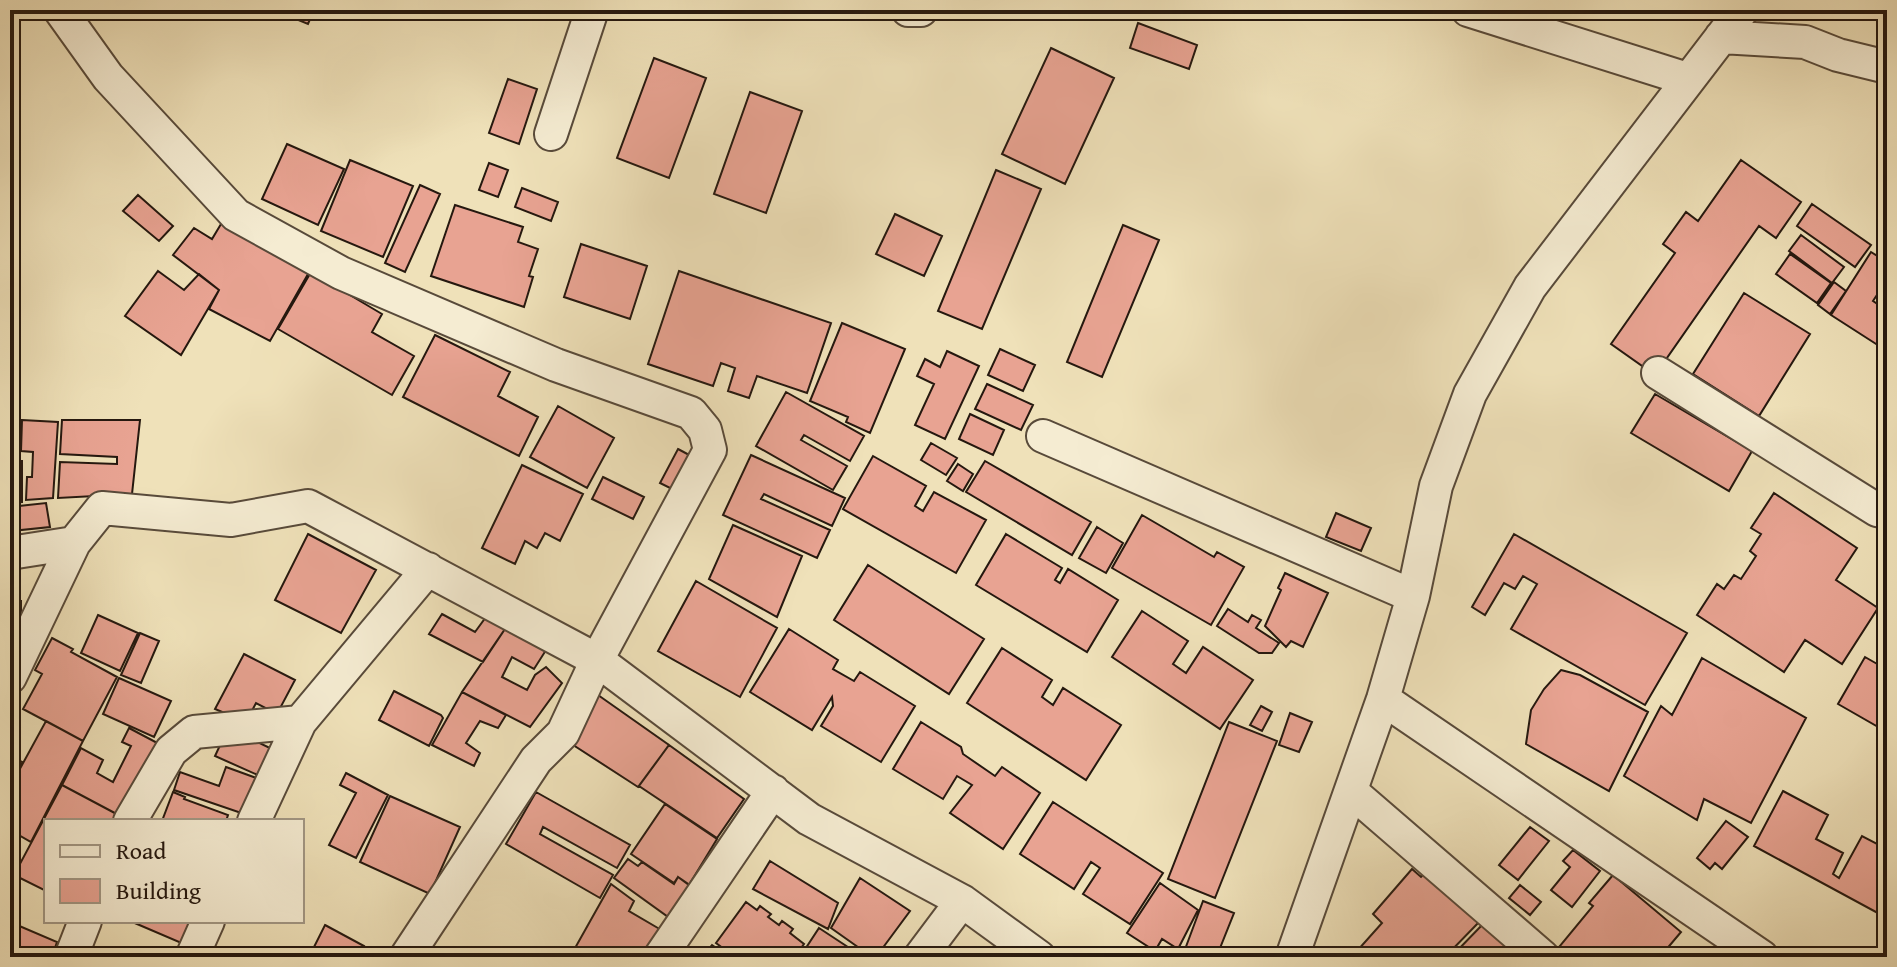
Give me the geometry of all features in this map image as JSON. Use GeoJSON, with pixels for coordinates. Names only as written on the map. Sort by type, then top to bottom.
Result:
{"type":"FeatureCollection","features":[{"type":"Feature","properties":{"kind":"street"},"geometry":{"type":"LineString","coordinates":[[60,10],[108,77],[236,215],[355,279],[556,365],[691,413],[705,430],[710,450],[597,660],[563,733],[536,760],[406,957]]}},
{"type":"Feature","properties":{"kind":"street"},"geometry":{"type":"LineString","coordinates":[[551,134],[592,10]]}},
{"type":"Feature","properties":{"kind":"street"},"geometry":{"type":"LineString","coordinates":[[908,10],[921,10]]}},
{"type":"Feature","properties":{"kind":"street"},"geometry":{"type":"LineString","coordinates":[[1468,10],[1687,79]]}},
{"type":"Feature","properties":{"kind":"street"},"geometry":{"type":"LineString","coordinates":[[1292,957],[1383,699],[1413,596],[1436,486],[1470,394],[1530,287],[1742,10]]}},
{"type":"Feature","properties":{"kind":"street"},"geometry":{"type":"LineString","coordinates":[[1721,37],[1805,42],[1838,55],[1887,67]]}},
{"type":"Feature","properties":{"kind":"street"},"geometry":{"type":"LineString","coordinates":[[1658,373],[1877,510],[1887,512]]}},
{"type":"Feature","properties":{"kind":"street"},"geometry":{"type":"LineString","coordinates":[[1043,436],[1413,596]]}},
{"type":"Feature","properties":{"kind":"street"},"geometry":{"type":"LineString","coordinates":[[10,677],[74,543],[102,508],[231,520],[308,506],[555,639],[575,646],[809,819],[962,901],[1039,957]]}},
{"type":"Feature","properties":{"kind":"street"},"geometry":{"type":"LineString","coordinates":[[10,553],[74,543]]}},
{"type":"Feature","properties":{"kind":"street"},"geometry":{"type":"LineString","coordinates":[[255,819],[300,722],[428,569]]}},
{"type":"Feature","properties":{"kind":"street"},"geometry":{"type":"LineString","coordinates":[[1383,699],[1762,957]]}},
{"type":"Feature","properties":{"kind":"street"},"geometry":{"type":"LineString","coordinates":[[131,819],[171,751],[194,732],[300,722]]}},
{"type":"Feature","properties":{"kind":"street"},"geometry":{"type":"LineString","coordinates":[[660,957],[773,791]]}},
{"type":"Feature","properties":{"kind":"street"},"geometry":{"type":"LineString","coordinates":[[1352,792],[1543,957]]}},
{"type":"Feature","properties":{"kind":"street"},"geometry":{"type":"LineString","coordinates":[[920,957],[962,901]]}},
{"type":"Feature","properties":{"kind":"street"},"geometry":{"type":"LineString","coordinates":[[71,957],[84,923]]}},
{"type":"Feature","properties":{"kind":"street"},"geometry":{"type":"LineString","coordinates":[[192,957],[207,923]]}},
{"type":"Feature","properties":{"kind":"building"},"geometry":{"type":"Polygon","coordinates":[[[274,10],[314,10],[308,24],[274,10]]]}},
{"type":"Feature","properties":{"kind":"building"},"geometry":{"type":"Polygon","coordinates":[[[1138,23],[1197,45],[1189,69],[1130,48],[1138,23]]]}},
{"type":"Feature","properties":{"kind":"building"},"geometry":{"type":"Polygon","coordinates":[[[1051,48],[1114,78],[1065,184],[1002,154],[1051,48]]]}},
{"type":"Feature","properties":{"kind":"building"},"geometry":{"type":"Polygon","coordinates":[[[654,58],[706,78],[669,178],[617,158],[654,58]]]}},
{"type":"Feature","properties":{"kind":"building"},"geometry":{"type":"Polygon","coordinates":[[[508,79],[537,89],[519,144],[489,133],[508,79]]]}},
{"type":"Feature","properties":{"kind":"building"},"geometry":{"type":"Polygon","coordinates":[[[750,92],[802,111],[766,213],[714,194],[750,92]]]}},
{"type":"Feature","properties":{"kind":"building"},"geometry":{"type":"Polygon","coordinates":[[[287,144],[344,169],[318,225],[262,199],[287,144]]]}},
{"type":"Feature","properties":{"kind":"building"},"geometry":{"type":"Polygon","coordinates":[[[350,160],[413,186],[383,257],[321,231],[350,160]]]}},
{"type":"Feature","properties":{"kind":"building"},"geometry":{"type":"Polygon","coordinates":[[[1741,160],[1801,202],[1776,238],[1759,226],[1655,375],[1611,344],[1675,253],[1663,244],[1686,212],[1698,221],[1741,160]]]}},
{"type":"Feature","properties":{"kind":"building"},"geometry":{"type":"Polygon","coordinates":[[[489,163],[508,170],[498,197],[479,190],[489,163]]]}},
{"type":"Feature","properties":{"kind":"building"},"geometry":{"type":"Polygon","coordinates":[[[996,170],[1041,189],[982,329],[938,311],[996,170]]]}},
{"type":"Feature","properties":{"kind":"building"},"geometry":{"type":"Polygon","coordinates":[[[420,185],[440,194],[405,272],[385,263],[420,185]]]}},
{"type":"Feature","properties":{"kind":"building"},"geometry":{"type":"Polygon","coordinates":[[[522,188],[558,202],[551,221],[515,207],[522,188]]]}},
{"type":"Feature","properties":{"kind":"building"},"geometry":{"type":"Polygon","coordinates":[[[138,195],[173,226],[159,241],[123,211],[138,195]]]}},
{"type":"Feature","properties":{"kind":"building"},"geometry":{"type":"Polygon","coordinates":[[[1812,204],[1871,245],[1855,267],[1797,226],[1812,204]]]}},
{"type":"Feature","properties":{"kind":"building"},"geometry":{"type":"Polygon","coordinates":[[[455,205],[523,227],[518,242],[538,249],[529,276],[533,277],[524,307],[431,276],[455,205]]]}},
{"type":"Feature","properties":{"kind":"building"},"geometry":{"type":"Polygon","coordinates":[[[895,214],[942,236],[924,276],[876,254],[895,214]]]}},
{"type":"Feature","properties":{"kind":"building"},"geometry":{"type":"Polygon","coordinates":[[[224,219],[312,267],[270,341],[209,309],[219,290],[173,255],[194,228],[212,239],[224,219]]]}},
{"type":"Feature","properties":{"kind":"building"},"geometry":{"type":"Polygon","coordinates":[[[1123,225],[1159,240],[1102,377],[1067,362],[1123,225]]]}},
{"type":"Feature","properties":{"kind":"building"},"geometry":{"type":"Polygon","coordinates":[[[1801,235],[1844,267],[1832,283],[1789,251],[1801,235]]]}},
{"type":"Feature","properties":{"kind":"building"},"geometry":{"type":"Polygon","coordinates":[[[581,244],[647,266],[630,319],[564,297],[581,244]]]}},
{"type":"Feature","properties":{"kind":"building"},"geometry":{"type":"Polygon","coordinates":[[[1871,252],[1887,262],[1887,293],[1881,289],[1873,301],[1885,309],[1887,306],[1887,351],[1831,315],[1871,252]]]}},
{"type":"Feature","properties":{"kind":"building"},"geometry":{"type":"Polygon","coordinates":[[[1790,254],[1831,283],[1817,303],[1776,274],[1790,254]]]}},
{"type":"Feature","properties":{"kind":"building"},"geometry":{"type":"Polygon","coordinates":[[[158,271],[184,290],[199,274],[219,290],[181,355],[125,316],[158,271]]]}},
{"type":"Feature","properties":{"kind":"building"},"geometry":{"type":"Polygon","coordinates":[[[679,271],[831,323],[807,393],[757,376],[749,398],[728,391],[735,368],[721,363],[713,386],[648,364],[679,271]]]}},
{"type":"Feature","properties":{"kind":"building"},"geometry":{"type":"Polygon","coordinates":[[[311,272],[382,314],[372,332],[414,356],[392,395],[278,329],[311,272]]]}},
{"type":"Feature","properties":{"kind":"building"},"geometry":{"type":"Polygon","coordinates":[[[1834,282],[1846,291],[1830,314],[1818,305],[1834,282]]]}},
{"type":"Feature","properties":{"kind":"building"},"geometry":{"type":"Polygon","coordinates":[[[1744,293],[1810,334],[1759,416],[1693,374],[1744,293]]]}},
{"type":"Feature","properties":{"kind":"building"},"geometry":{"type":"Polygon","coordinates":[[[842,323],[905,349],[870,433],[846,422],[848,417],[810,401],[842,323]]]}},
{"type":"Feature","properties":{"kind":"building"},"geometry":{"type":"Polygon","coordinates":[[[435,335],[510,372],[498,396],[538,417],[519,456],[403,397],[435,335]]]}},
{"type":"Feature","properties":{"kind":"building"},"geometry":{"type":"Polygon","coordinates":[[[1000,349],[1035,365],[1023,391],[988,375],[1000,349]]]}},
{"type":"Feature","properties":{"kind":"building"},"geometry":{"type":"Polygon","coordinates":[[[947,351],[979,366],[945,439],[915,425],[934,384],[917,376],[925,359],[940,367],[947,351]]]}},
{"type":"Feature","properties":{"kind":"building"},"geometry":{"type":"Polygon","coordinates":[[[987,384],[1033,405],[1021,430],[975,409],[987,384]]]}},
{"type":"Feature","properties":{"kind":"building"},"geometry":{"type":"Polygon","coordinates":[[[786,392],[864,436],[850,461],[804,435],[801,440],[847,466],[833,490],[756,446],[786,392]]]}},
{"type":"Feature","properties":{"kind":"building"},"geometry":{"type":"Polygon","coordinates":[[[1655,394],[1752,451],[1729,491],[1631,433],[1655,394]]]}},
{"type":"Feature","properties":{"kind":"building"},"geometry":{"type":"Polygon","coordinates":[[[558,406],[614,438],[587,488],[530,457],[558,406]]]}},
{"type":"Feature","properties":{"kind":"building"},"geometry":{"type":"Polygon","coordinates":[[[970,414],[1004,430],[993,455],[959,439],[970,414]]]}},
{"type":"Feature","properties":{"kind":"building"},"geometry":{"type":"Polygon","coordinates":[[[22,420],[58,422],[53,498],[26,500],[27,477],[32,477],[33,452],[21,451],[22,420]]]}},
{"type":"Feature","properties":{"kind":"building"},"geometry":{"type":"Polygon","coordinates":[[[62,420],[140,420],[132,494],[58,498],[60,462],[117,464],[117,457],[60,454],[62,420]]]}},
{"type":"Feature","properties":{"kind":"building"},"geometry":{"type":"Polygon","coordinates":[[[931,443],[957,458],[946,475],[921,460],[931,443]]]}},
{"type":"Feature","properties":{"kind":"building"},"geometry":{"type":"Polygon","coordinates":[[[10,449],[13,449],[13,461],[22,461],[22,502],[10,503],[10,449]]]}},
{"type":"Feature","properties":{"kind":"building"},"geometry":{"type":"Polygon","coordinates":[[[678,449],[693,457],[676,491],[660,483],[678,449]]]}},
{"type":"Feature","properties":{"kind":"building"},"geometry":{"type":"Polygon","coordinates":[[[751,455],[845,498],[832,526],[764,494],[761,499],[830,530],[817,558],[723,515],[751,455]]]}},
{"type":"Feature","properties":{"kind":"building"},"geometry":{"type":"Polygon","coordinates":[[[873,456],[926,486],[915,506],[923,511],[934,492],[986,520],[956,573],[843,509],[873,456]]]}},
{"type":"Feature","properties":{"kind":"building"},"geometry":{"type":"Polygon","coordinates":[[[985,461],[1091,522],[1072,555],[966,492],[985,461]]]}},
{"type":"Feature","properties":{"kind":"building"},"geometry":{"type":"Polygon","coordinates":[[[958,464],[973,474],[963,491],[947,481],[958,464]]]}},
{"type":"Feature","properties":{"kind":"building"},"geometry":{"type":"Polygon","coordinates":[[[522,465],[583,494],[560,541],[545,533],[537,548],[525,541],[515,564],[482,548],[522,465]]]}},
{"type":"Feature","properties":{"kind":"building"},"geometry":{"type":"Polygon","coordinates":[[[603,477],[644,497],[633,519],[592,499],[603,477]]]}},
{"type":"Feature","properties":{"kind":"building"},"geometry":{"type":"Polygon","coordinates":[[[1774,493],[1857,548],[1836,580],[1878,608],[1842,664],[1805,640],[1784,672],[1697,615],[1717,584],[1724,589],[1734,575],[1741,579],[1756,556],[1750,551],[1761,534],[1751,528],[1774,493]]]}},
{"type":"Feature","properties":{"kind":"building"},"geometry":{"type":"Polygon","coordinates":[[[46,503],[50,527],[12,531],[14,549],[10,549],[10,507],[46,503]]]}},
{"type":"Feature","properties":{"kind":"building"},"geometry":{"type":"Polygon","coordinates":[[[1336,513],[1371,528],[1361,551],[1326,537],[1336,513]]]}},
{"type":"Feature","properties":{"kind":"building"},"geometry":{"type":"Polygon","coordinates":[[[1142,515],[1214,557],[1217,552],[1244,567],[1211,625],[1112,568],[1142,515]]]}},
{"type":"Feature","properties":{"kind":"building"},"geometry":{"type":"Polygon","coordinates":[[[733,525],[802,556],[777,617],[709,579],[733,525]]]}},
{"type":"Feature","properties":{"kind":"building"},"geometry":{"type":"Polygon","coordinates":[[[1097,527],[1123,543],[1106,573],[1079,558],[1097,527]]]}},
{"type":"Feature","properties":{"kind":"building"},"geometry":{"type":"Polygon","coordinates":[[[308,534],[376,570],[341,633],[275,600],[308,534]]]}},
{"type":"Feature","properties":{"kind":"building"},"geometry":{"type":"Polygon","coordinates":[[[1006,534],[1062,568],[1055,580],[1060,583],[1068,569],[1118,600],[1087,652],[976,585],[1006,534]]]}},
{"type":"Feature","properties":{"kind":"building"},"geometry":{"type":"Polygon","coordinates":[[[1514,534],[1687,633],[1645,705],[1511,629],[1537,584],[1523,576],[1515,589],[1504,583],[1485,615],[1472,607],[1514,534]]]}},
{"type":"Feature","properties":{"kind":"building"},"geometry":{"type":"Polygon","coordinates":[[[868,565],[984,639],[949,694],[834,620],[868,565]]]}},
{"type":"Feature","properties":{"kind":"building"},"geometry":{"type":"Polygon","coordinates":[[[1285,573],[1328,593],[1303,647],[1291,641],[1286,647],[1265,626],[1285,573]]]}},
{"type":"Feature","properties":{"kind":"building"},"geometry":{"type":"Polygon","coordinates":[[[696,581],[777,628],[740,697],[658,651],[696,581]]]}},
{"type":"Feature","properties":{"kind":"building"},"geometry":{"type":"Polygon","coordinates":[[[10,601],[21,601],[21,633],[10,633],[10,601]]]}},
{"type":"Feature","properties":{"kind":"building"},"geometry":{"type":"Polygon","coordinates":[[[1228,609],[1248,622],[1252,615],[1261,620],[1256,628],[1279,643],[1272,653],[1259,653],[1217,626],[1228,609]]]}},
{"type":"Feature","properties":{"kind":"building"},"geometry":{"type":"Polygon","coordinates":[[[1142,611],[1188,641],[1173,664],[1186,673],[1203,647],[1253,680],[1220,729],[1112,657],[1142,611]]]}},
{"type":"Feature","properties":{"kind":"building"},"geometry":{"type":"Polygon","coordinates":[[[442,614],[475,632],[486,617],[507,626],[483,662],[429,634],[442,614]]]}},
{"type":"Feature","properties":{"kind":"building"},"geometry":{"type":"Polygon","coordinates":[[[98,615],[138,633],[120,671],[81,653],[98,615]]]}},
{"type":"Feature","properties":{"kind":"building"},"geometry":{"type":"Polygon","coordinates":[[[507,626],[548,647],[534,669],[512,657],[502,677],[527,690],[535,675],[546,667],[562,683],[530,727],[462,692],[507,626]]]}},
{"type":"Feature","properties":{"kind":"building"},"geometry":{"type":"Polygon","coordinates":[[[789,629],[838,660],[833,669],[854,681],[860,672],[915,706],[881,762],[821,726],[833,706],[832,697],[812,730],[750,692],[789,629]]]}},
{"type":"Feature","properties":{"kind":"building"},"geometry":{"type":"Polygon","coordinates":[[[140,633],[159,641],[141,683],[121,675],[140,633]]]}},
{"type":"Feature","properties":{"kind":"building"},"geometry":{"type":"Polygon","coordinates":[[[52,638],[117,677],[83,741],[23,709],[42,674],[35,670],[52,638]]]}},
{"type":"Feature","properties":{"kind":"building"},"geometry":{"type":"Polygon","coordinates":[[[1002,648],[1052,680],[1042,697],[1053,705],[1063,688],[1121,725],[1086,780],[967,703],[1002,648]]]}},
{"type":"Feature","properties":{"kind":"building"},"geometry":{"type":"Polygon","coordinates":[[[244,654],[295,680],[277,714],[256,703],[246,722],[215,709],[244,654]]]}},
{"type":"Feature","properties":{"kind":"building"},"geometry":{"type":"Polygon","coordinates":[[[1865,657],[1879,665],[1882,660],[1887,663],[1887,732],[1838,704],[1865,657]]]}},
{"type":"Feature","properties":{"kind":"building"},"geometry":{"type":"Polygon","coordinates":[[[1702,658],[1806,718],[1751,823],[1704,799],[1697,820],[1624,776],[1661,706],[1672,715],[1702,658]]]}},
{"type":"Feature","properties":{"kind":"building"},"geometry":{"type":"Polygon","coordinates":[[[1561,670],[1580,675],[1648,712],[1609,791],[1526,744],[1531,710],[1561,670]]]}},
{"type":"Feature","properties":{"kind":"building"},"geometry":{"type":"Polygon","coordinates":[[[119,678],[171,701],[154,737],[103,714],[119,678]]]}},
{"type":"Feature","properties":{"kind":"building"},"geometry":{"type":"Polygon","coordinates":[[[394,691],[443,718],[429,746],[379,720],[394,691]]]}},
{"type":"Feature","properties":{"kind":"building"},"geometry":{"type":"Polygon","coordinates":[[[462,692],[506,715],[498,728],[480,721],[466,743],[480,753],[474,766],[432,745],[462,692]]]}},
{"type":"Feature","properties":{"kind":"building"},"geometry":{"type":"Polygon","coordinates":[[[598,695],[669,745],[638,787],[567,741],[598,695]]]}},
{"type":"Feature","properties":{"kind":"building"},"geometry":{"type":"Polygon","coordinates":[[[1261,706],[1272,712],[1262,731],[1250,725],[1261,706]]]}},
{"type":"Feature","properties":{"kind":"building"},"geometry":{"type":"Polygon","coordinates":[[[1290,713],[1312,722],[1299,752],[1279,745],[1290,713]]]}},
{"type":"Feature","properties":{"kind":"building"},"geometry":{"type":"Polygon","coordinates":[[[46,721],[83,741],[31,842],[10,830],[10,812],[16,799],[10,787],[46,721]]]}},
{"type":"Feature","properties":{"kind":"building"},"geometry":{"type":"Polygon","coordinates":[[[921,722],[961,747],[963,754],[995,776],[1002,767],[1040,793],[1003,849],[950,813],[972,785],[957,776],[943,799],[893,769],[921,722]]]}},
{"type":"Feature","properties":{"kind":"building"},"geometry":{"type":"Polygon","coordinates":[[[1229,722],[1277,741],[1215,898],[1168,879],[1229,722]]]}},
{"type":"Feature","properties":{"kind":"building"},"geometry":{"type":"Polygon","coordinates":[[[129,728],[163,746],[126,819],[62,785],[81,748],[103,760],[97,773],[113,782],[131,746],[122,742],[129,728]]]}},
{"type":"Feature","properties":{"kind":"building"},"geometry":{"type":"Polygon","coordinates":[[[228,728],[272,749],[260,776],[215,756],[228,728]]]}},
{"type":"Feature","properties":{"kind":"building"},"geometry":{"type":"Polygon","coordinates":[[[669,745],[744,799],[717,838],[639,786],[669,745]]]}},
{"type":"Feature","properties":{"kind":"building"},"geometry":{"type":"Polygon","coordinates":[[[10,756],[22,762],[10,787],[10,756]]]}},
{"type":"Feature","properties":{"kind":"building"},"geometry":{"type":"Polygon","coordinates":[[[226,767],[262,780],[250,816],[174,790],[180,772],[219,786],[226,767]]]}},
{"type":"Feature","properties":{"kind":"building"},"geometry":{"type":"Polygon","coordinates":[[[346,773],[388,795],[356,858],[329,845],[356,793],[340,785],[346,773]]]}},
{"type":"Feature","properties":{"kind":"building"},"geometry":{"type":"Polygon","coordinates":[[[62,785],[126,819],[44,819],[44,890],[14,875],[62,785]]]}},
{"type":"Feature","properties":{"kind":"building"},"geometry":{"type":"Polygon","coordinates":[[[1783,791],[1828,815],[1816,839],[1843,853],[1833,874],[1839,878],[1862,836],[1877,844],[1884,831],[1887,833],[1887,918],[1754,846],[1783,791]]]}},
{"type":"Feature","properties":{"kind":"building"},"geometry":{"type":"Polygon","coordinates":[[[173,792],[228,815],[227,819],[163,819],[173,792]]]}},
{"type":"Feature","properties":{"kind":"building"},"geometry":{"type":"Polygon","coordinates":[[[536,792],[630,845],[617,868],[543,827],[540,834],[613,875],[600,898],[506,844],[536,792]]]}},
{"type":"Feature","properties":{"kind":"building"},"geometry":{"type":"Polygon","coordinates":[[[390,796],[460,827],[430,894],[360,862],[390,796]]]}},
{"type":"Feature","properties":{"kind":"building"},"geometry":{"type":"Polygon","coordinates":[[[1053,802],[1163,873],[1130,924],[1083,894],[1100,868],[1091,862],[1074,889],[1020,854],[1053,802]]]}},
{"type":"Feature","properties":{"kind":"building"},"geometry":{"type":"Polygon","coordinates":[[[665,804],[717,839],[689,885],[678,877],[674,883],[631,854],[665,804]]]}},
{"type":"Feature","properties":{"kind":"building"},"geometry":{"type":"Polygon","coordinates":[[[1726,821],[1748,837],[1722,869],[1715,863],[1710,869],[1697,858],[1726,821]]]}},
{"type":"Feature","properties":{"kind":"building"},"geometry":{"type":"Polygon","coordinates":[[[1530,827],[1549,841],[1518,880],[1499,865],[1530,827]]]}},
{"type":"Feature","properties":{"kind":"building"},"geometry":{"type":"Polygon","coordinates":[[[1573,850],[1600,871],[1572,907],[1551,890],[1570,867],[1563,861],[1573,850]]]}},
{"type":"Feature","properties":{"kind":"building"},"geometry":{"type":"Polygon","coordinates":[[[628,859],[638,866],[642,862],[674,884],[678,877],[694,888],[671,919],[614,878],[628,859]]]}},
{"type":"Feature","properties":{"kind":"building"},"geometry":{"type":"Polygon","coordinates":[[[770,861],[838,903],[828,929],[753,889],[770,861]]]}},
{"type":"Feature","properties":{"kind":"building"},"geometry":{"type":"Polygon","coordinates":[[[1412,869],[1421,877],[1428,870],[1482,919],[1445,957],[1363,957],[1357,951],[1382,923],[1373,914],[1412,869]]]}},
{"type":"Feature","properties":{"kind":"building"},"geometry":{"type":"Polygon","coordinates":[[[1613,875],[1681,932],[1660,957],[1571,957],[1559,947],[1593,906],[1589,903],[1613,875]]]}},
{"type":"Feature","properties":{"kind":"building"},"geometry":{"type":"Polygon","coordinates":[[[860,878],[910,911],[876,957],[831,928],[860,878]]]}},
{"type":"Feature","properties":{"kind":"building"},"geometry":{"type":"Polygon","coordinates":[[[1160,883],[1198,910],[1178,949],[1162,939],[1155,951],[1127,933],[1160,883]]]}},
{"type":"Feature","properties":{"kind":"building"},"geometry":{"type":"Polygon","coordinates":[[[611,884],[634,901],[629,911],[663,931],[649,957],[570,957],[611,884]]]}},
{"type":"Feature","properties":{"kind":"building"},"geometry":{"type":"Polygon","coordinates":[[[1520,885],[1541,902],[1530,915],[1509,898],[1520,885]]]}},
{"type":"Feature","properties":{"kind":"building"},"geometry":{"type":"Polygon","coordinates":[[[1203,901],[1234,913],[1220,948],[1184,952],[1203,901]]]}},
{"type":"Feature","properties":{"kind":"building"},"geometry":{"type":"Polygon","coordinates":[[[746,902],[757,910],[760,906],[779,925],[782,921],[793,929],[790,933],[804,944],[794,957],[735,957],[716,943],[746,902]]]}},
{"type":"Feature","properties":{"kind":"building"},"geometry":{"type":"Polygon","coordinates":[[[10,922],[57,942],[52,957],[10,957],[10,922]]]}},
{"type":"Feature","properties":{"kind":"building"},"geometry":{"type":"Polygon","coordinates":[[[1485,922],[1520,957],[1451,957],[1485,922]]]}},
{"type":"Feature","properties":{"kind":"building"},"geometry":{"type":"Polygon","coordinates":[[[135,923],[203,923],[193,948],[135,923]]]}},
{"type":"Feature","properties":{"kind":"building"},"geometry":{"type":"Polygon","coordinates":[[[325,925],[364,946],[359,957],[309,957],[325,925]]]}},
{"type":"Feature","properties":{"kind":"building"},"geometry":{"type":"Polygon","coordinates":[[[819,928],[863,957],[800,957],[819,928]]]}},
{"type":"Feature","properties":{"kind":"building"},"geometry":{"type":"Polygon","coordinates":[[[712,945],[729,957],[702,957],[712,945]]]}}]}
